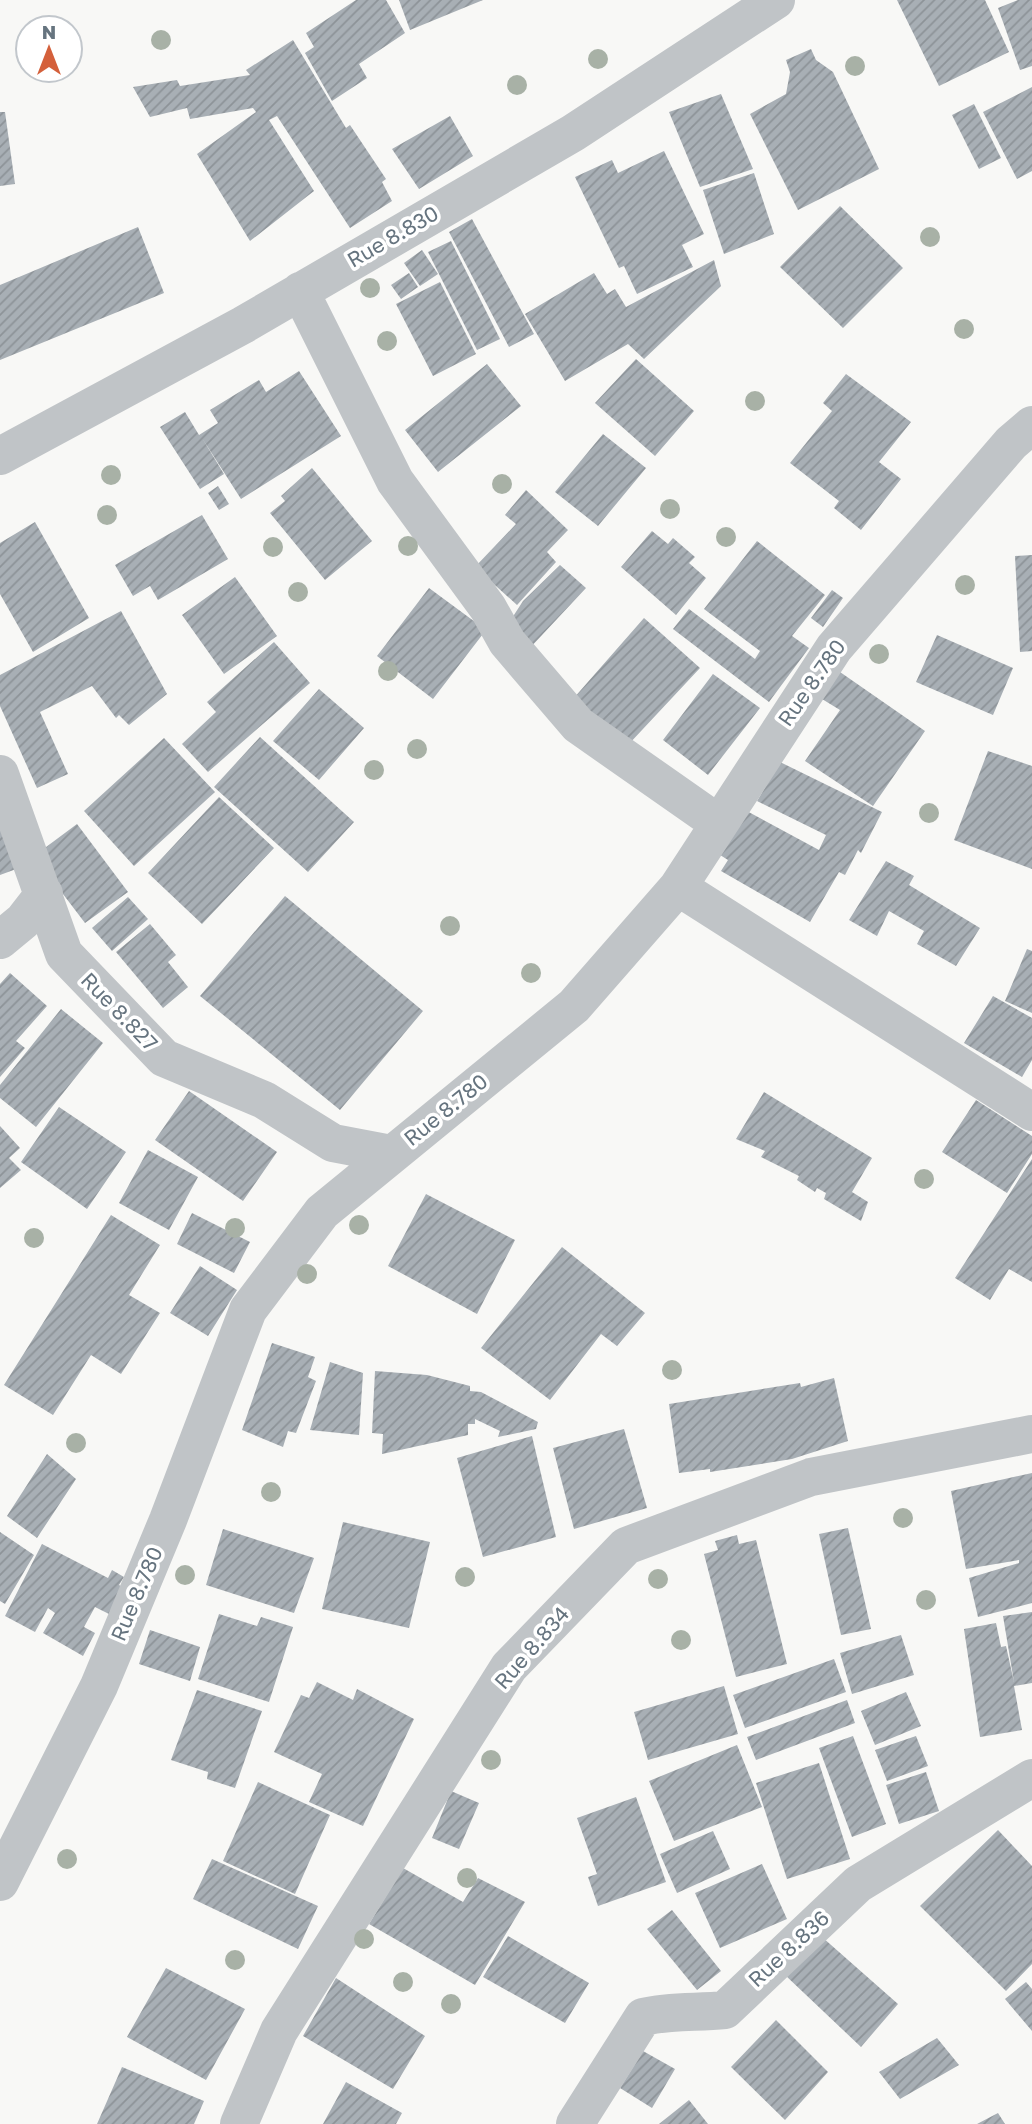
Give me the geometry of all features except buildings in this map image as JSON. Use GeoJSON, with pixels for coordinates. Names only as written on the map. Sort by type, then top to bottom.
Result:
{"type":"FeatureCollection","features":[{"type":"Feature","properties":{"kind":"street","name":"Rue 8.830"},"geometry":{"type":"LineString","coordinates":[[0,456],[300,292],[573,133],[776,0]]}},
{"type":"Feature","properties":{"kind":"street"},"geometry":{"type":"LineString","coordinates":[[300,292],[395,481],[488,608],[514,652],[578,725],[718,823]]}},
{"type":"Feature","properties":{"kind":"street","name":"Rue 8.780"},"geometry":{"type":"LineString","coordinates":[[0,1882],[99,1686],[168,1520],[248,1310],[322,1212],[574,1006],[678,887],[834,648],[1011,443],[1032,425]]}},
{"type":"Feature","properties":{"kind":"street","name":"Rue 8.827"},"geometry":{"type":"LineString","coordinates":[[0,774],[27,857],[44,894],[64,954],[164,1058],[264,1100],[333,1143],[391,1154]]}},
{"type":"Feature","properties":{"kind":"street"},"geometry":{"type":"LineString","coordinates":[[678,887],[1032,1112]]}},
{"type":"Feature","properties":{"kind":"street"},"geometry":{"type":"LineString","coordinates":[[0,940],[23,921],[44,894]]}},
{"type":"Feature","properties":{"kind":"street","name":"Rue 8.834"},"geometry":{"type":"LineString","coordinates":[[239,2124],[279,2031],[509,1667],[626,1546],[811,1477],[1032,1434]]}},
{"type":"Feature","properties":{"kind":"street","name":"Rue 8.836"},"geometry":{"type":"LineString","coordinates":[[575,2124],[643,2017],[668,2010],[725,2010],[858,1884],[1032,1778]]}}]}
